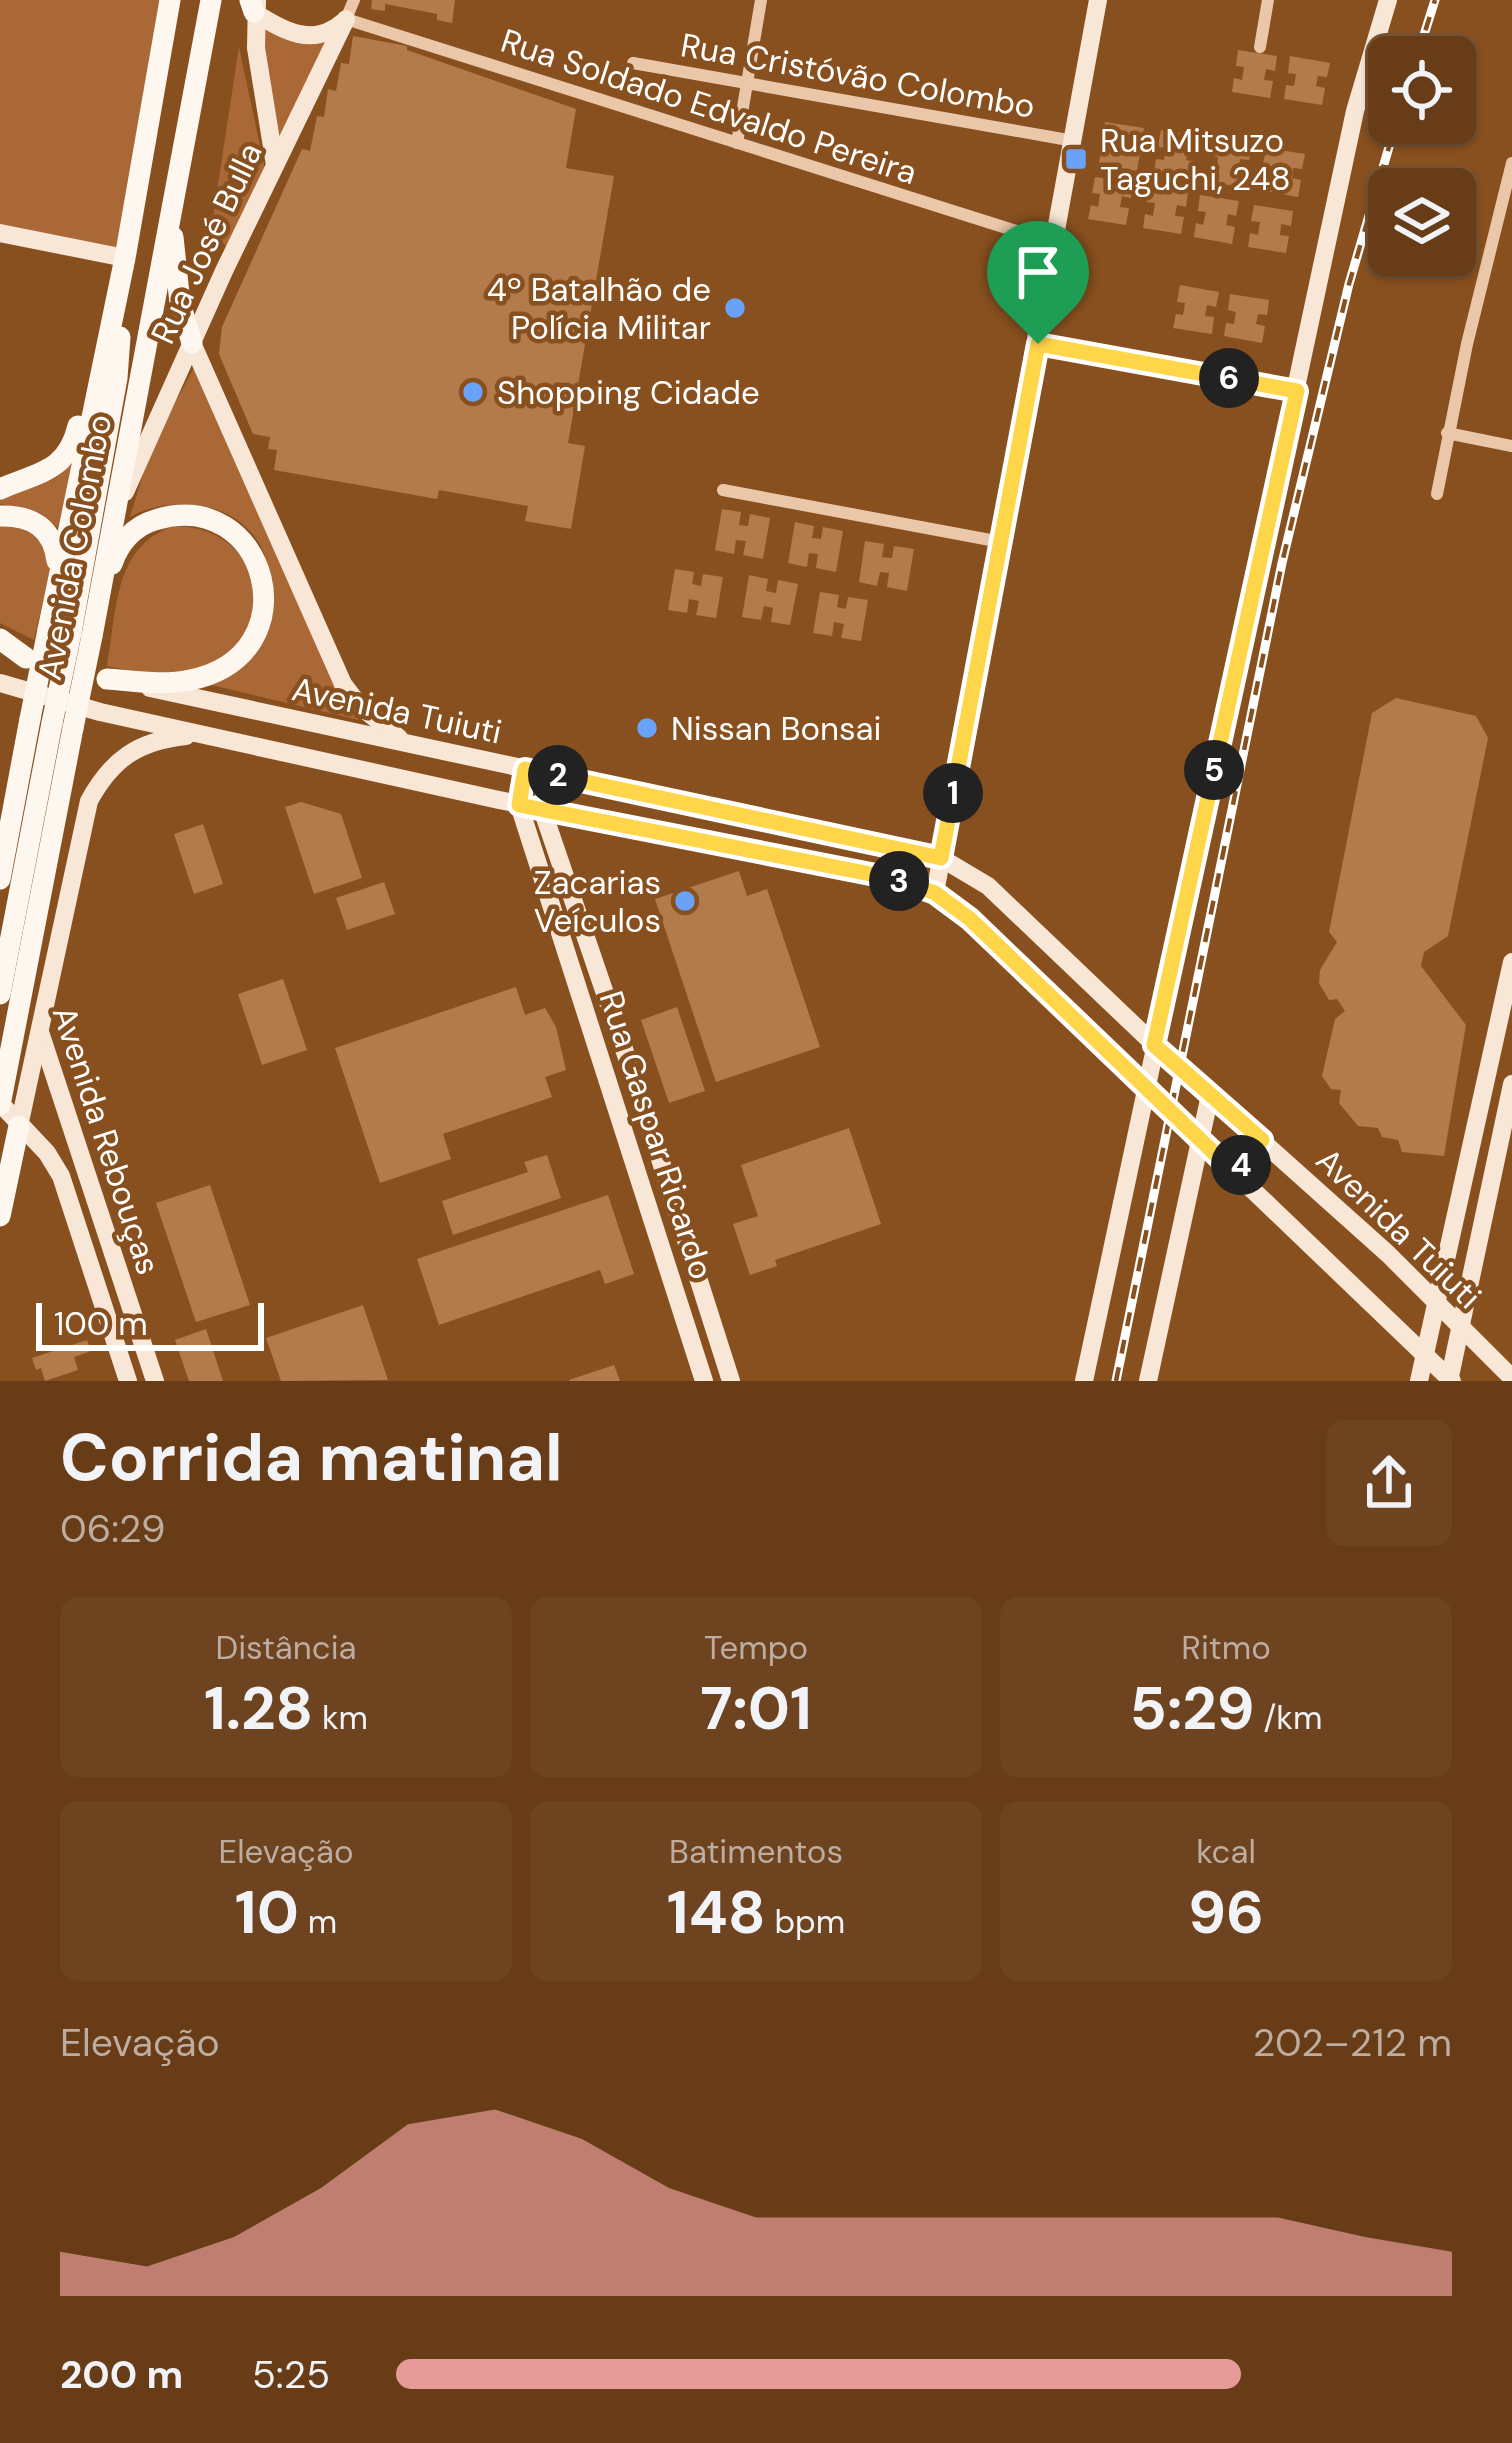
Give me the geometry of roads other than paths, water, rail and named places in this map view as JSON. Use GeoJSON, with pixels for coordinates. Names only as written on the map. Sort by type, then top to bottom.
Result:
{"type":"FeatureCollection","features":[{"type":"Feature","properties":{"kind":"main road","name":"Avenida Colombo"},"geometry":{"type":"LineString","coordinates":[[70,633],[56,589],[125,258],[170,0]]}},
{"type":"Feature","properties":{"kind":"main road","name":"Avenida Colombo"},"geometry":{"type":"LineString","coordinates":[[0,1104],[25,986],[52,724],[70,633],[99,598],[211,0]]}},
{"type":"Feature","properties":{"kind":"main road"},"geometry":{"type":"LineString","coordinates":[[935,893],[1098,0]]}},
{"type":"Feature","properties":{"kind":"main road"},"geometry":{"type":"LineString","coordinates":[[1084,1381],[1160,1051],[1355,111],[1388,0]]}},
{"type":"Feature","properties":{"kind":"main road"},"geometry":{"type":"LineString","coordinates":[[254,4],[292,34],[309,37],[334,29],[350,9]]}},
{"type":"Feature","properties":{"kind":"main road"},"geometry":{"type":"LineString","coordinates":[[254,4],[275,165]]}},
{"type":"Feature","properties":{"kind":"main road","name":"Rua José Bulla"},"geometry":{"type":"LineString","coordinates":[[115,514],[350,9]]}},
{"type":"Feature","properties":{"kind":"main road"},"geometry":{"type":"LineString","coordinates":[[170,212],[180,303],[192,343],[343,684],[358,705],[402,741]]}},
{"type":"Feature","properties":{"kind":"main road"},"geometry":{"type":"LineString","coordinates":[[0,233],[125,258],[99,336],[69,455],[59,464],[0,489]]}},
{"type":"Feature","properties":{"kind":"main road","name":"Avenida Colombo"},"geometry":{"type":"LineString","coordinates":[[0,994],[117,378],[125,258]]}},
{"type":"Feature","properties":{"kind":"main road"},"geometry":{"type":"LineString","coordinates":[[0,516],[31,520],[54,540],[56,589]]}},
{"type":"Feature","properties":{"kind":"main road"},"geometry":{"type":"LineString","coordinates":[[99,598],[127,537],[143,524],[166,516],[187,516],[206,519],[243,542],[263,577],[266,601],[250,644],[215,672],[164,684],[107,679]]}},
{"type":"Feature","properties":{"kind":"main road"},"geometry":{"type":"LineString","coordinates":[[0,639],[26,658]]}},
{"type":"Feature","properties":{"kind":"main road","name":"Avenida Tuiuti"},"geometry":{"type":"LineString","coordinates":[[0,650],[107,679],[941,858],[988,886],[1512,1378]]}},
{"type":"Feature","properties":{"kind":"main road","name":"Avenida Tuiuti"},"geometry":{"type":"LineString","coordinates":[[0,683],[100,712],[519,805],[896,879],[935,893],[970,919],[1450,1380]]}},
{"type":"Feature","properties":{"kind":"main road","name":"Avenida Colombo"},"geometry":{"type":"LineString","coordinates":[[0,879],[20,786],[52,724]]}},
{"type":"Feature","properties":{"kind":"main road"},"geometry":{"type":"LineString","coordinates":[[0,1216],[88,801],[113,765],[140,745],[203,734]]}},
{"type":"Feature","properties":{"kind":"main road","name":"Rua Gaspar Ricardo"},"geometry":{"type":"LineString","coordinates":[[525,769],[519,805],[704,1381]]}},
{"type":"Feature","properties":{"kind":"main road","name":"Rua Gaspar Ricardo"},"geometry":{"type":"LineString","coordinates":[[548,773],[542,809],[634,1075],[731,1381]]}},
{"type":"Feature","properties":{"kind":"main road"},"geometry":{"type":"LineString","coordinates":[[0,810],[20,786]]}},
{"type":"Feature","properties":{"kind":"main road"},"geometry":{"type":"LineString","coordinates":[[538,863],[558,857]]}},
{"type":"Feature","properties":{"kind":"main road"},"geometry":{"type":"LineString","coordinates":[[1044,989],[1064,959]]}},
{"type":"Feature","properties":{"kind":"main road"},"geometry":{"type":"LineString","coordinates":[[1419,1381],[1512,962]]}},
{"type":"Feature","properties":{"kind":"main road","name":"Avenida Rebouças"},"geometry":{"type":"LineString","coordinates":[[25,986],[155,1381]]}},
{"type":"Feature","properties":{"kind":"main road"},"geometry":{"type":"LineString","coordinates":[[1450,1380],[1512,1084]]}},
{"type":"Feature","properties":{"kind":"main road"},"geometry":{"type":"LineString","coordinates":[[1148,1381],[1203,1089]]}},
{"type":"Feature","properties":{"kind":"main road","name":"Avenida Rebouças"},"geometry":{"type":"LineString","coordinates":[[0,1104],[47,1153],[61,1176],[128,1381]]}},
{"type":"Feature","properties":{"kind":"main road"},"geometry":{"type":"LineString","coordinates":[[1234,1172],[1262,1140]]}},
{"type":"Feature","properties":{"kind":"main road"},"geometry":{"type":"LineString","coordinates":[[61,1176],[85,1167]]}},
{"type":"Feature","properties":{"kind":"street"},"geometry":{"type":"LineString","coordinates":[[737,143],[761,0]]}},
{"type":"Feature","properties":{"kind":"street"},"geometry":{"type":"LineString","coordinates":[[1260,47],[1268,0]]}},
{"type":"Feature","properties":{"kind":"street","name":"Rua Soldado Edvaldo Pereira"},"geometry":{"type":"LineString","coordinates":[[350,9],[737,143],[1057,244]]}},
{"type":"Feature","properties":{"kind":"street","name":"Rua Cristóvão Colombo"},"geometry":{"type":"LineString","coordinates":[[633,63],[1074,140]]}},
{"type":"Feature","properties":{"kind":"street"},"geometry":{"type":"LineString","coordinates":[[1437,494],[1447,433],[1512,163]]}},
{"type":"Feature","properties":{"kind":"street"},"geometry":{"type":"LineString","coordinates":[[1038,344],[1297,391]]}},
{"type":"Feature","properties":{"kind":"street"},"geometry":{"type":"LineString","coordinates":[[1447,433],[1512,446]]}},
{"type":"Feature","properties":{"kind":"street"},"geometry":{"type":"LineString","coordinates":[[723,490],[1001,542]]}},
{"type":"Feature","properties":{"kind":"railway"},"geometry":{"type":"LineString","coordinates":[[1424,36],[1435,0]]}},
{"type":"Feature","properties":{"kind":"railway"},"geometry":{"type":"LineString","coordinates":[[1116,1381],[1282,563],[1349,284],[1390,144]]}},
{"type":"Feature","properties":{"kind":"place","name":"Rua Mitsuzo Taguchi, 248"},"geometry":{"type":"Point","coordinates":[1076,159]}},
{"type":"Feature","properties":{"kind":"place","name":"4º Batalhão de Polícia Militar"},"geometry":{"type":"Point","coordinates":[735,308]}},
{"type":"Feature","properties":{"kind":"place","name":"Shopping Cidade"},"geometry":{"type":"Point","coordinates":[473,392]}},
{"type":"Feature","properties":{"kind":"place","name":"Nissan Bonsai"},"geometry":{"type":"Point","coordinates":[647,728]}},
{"type":"Feature","properties":{"kind":"place","name":"Zacarias Veículos"},"geometry":{"type":"Point","coordinates":[685,901]}}]}
